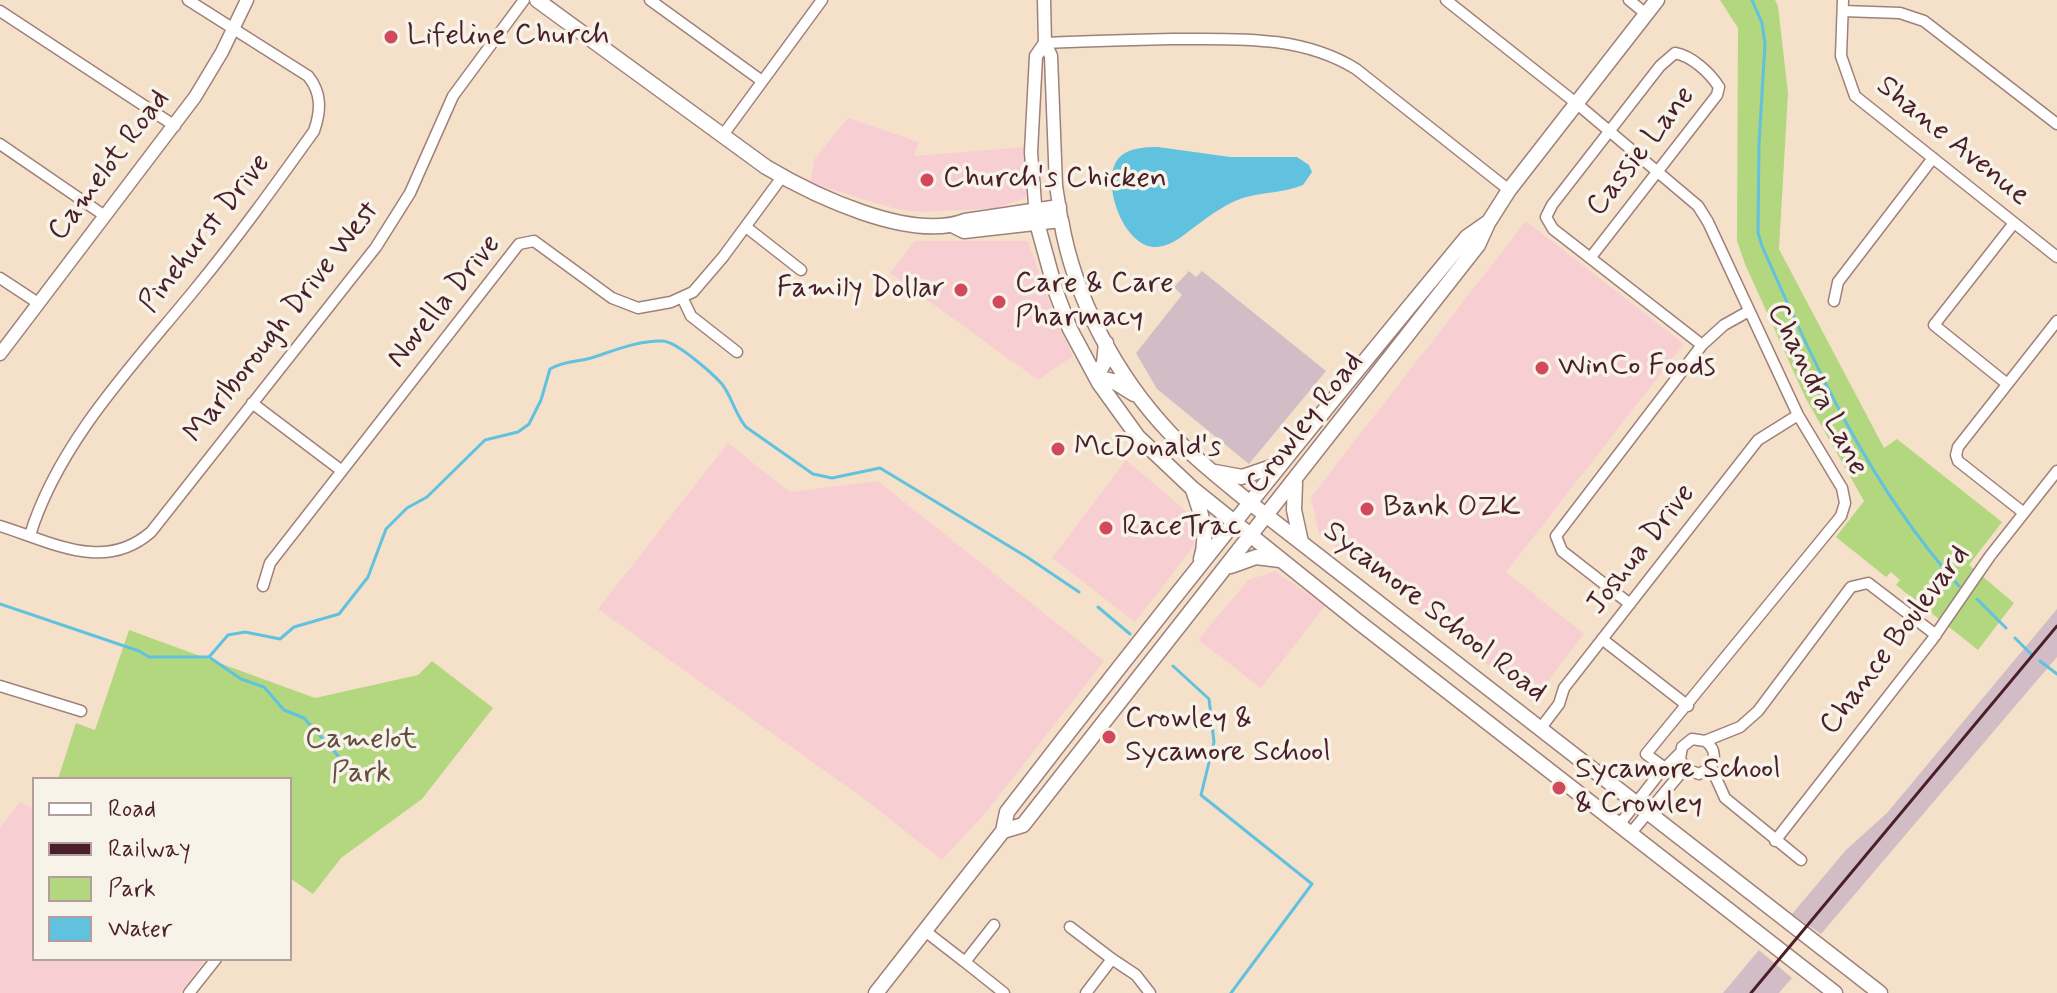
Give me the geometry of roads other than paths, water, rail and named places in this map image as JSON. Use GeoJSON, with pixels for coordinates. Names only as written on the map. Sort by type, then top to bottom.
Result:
{"type":"FeatureCollection","features":[{"type":"Feature","properties":{"kind":"main road"},"geometry":{"type":"LineString","coordinates":[[537,0],[782,177],[834,201],[889,219],[911,224],[952,225],[964,231],[1060,213]]}},
{"type":"Feature","properties":{"kind":"main road","name":"Crowley Road"},"geometry":{"type":"LineString","coordinates":[[1003,831],[1023,825],[1227,568],[1478,245],[1509,190],[1657,0]]}},
{"type":"Feature","properties":{"kind":"main road","name":"Sycamore School Road"},"geometry":{"type":"LineString","coordinates":[[1060,213],[1079,283],[1106,342],[1143,401],[1171,434],[1249,502],[1880,993]]}},
{"type":"Feature","properties":{"kind":"main road","name":"Sycamore School Road"},"geometry":{"type":"LineString","coordinates":[[1036,217],[1060,305],[1070,329],[1096,377],[1138,437],[1193,489],[1281,561],[1835,993]]}},
{"type":"Feature","properties":{"kind":"main road","name":"Crowley Road"},"geometry":{"type":"LineString","coordinates":[[876,993],[1003,831],[1007,812],[1198,566],[1467,237],[1488,223]]}},
{"type":"Feature","properties":{"kind":"main road"},"geometry":{"type":"LineString","coordinates":[[1402,343],[1406,327],[1443,277],[1450,258]]}},
{"type":"Feature","properties":{"kind":"main road"},"geometry":{"type":"LineString","coordinates":[[1106,342],[1104,363],[1096,377],[1113,381],[1143,401]]}},
{"type":"Feature","properties":{"kind":"main road"},"geometry":{"type":"LineString","coordinates":[[1211,471],[1242,477],[1280,464]]}},
{"type":"Feature","properties":{"kind":"main road"},"geometry":{"type":"LineString","coordinates":[[1295,481],[1294,510],[1301,542]]}},
{"type":"Feature","properties":{"kind":"main road"},"geometry":{"type":"LineString","coordinates":[[1193,489],[1205,533],[1198,566]]}},
{"type":"Feature","properties":{"kind":"main road"},"geometry":{"type":"LineString","coordinates":[[1227,568],[1256,557],[1281,561]]}},
{"type":"Feature","properties":{"kind":"main road"},"geometry":{"type":"LineString","coordinates":[[1416,667],[1433,646]]}},
{"type":"Feature","properties":{"kind":"street","name":"Pinehurst Drive"},"geometry":{"type":"LineString","coordinates":[[30,535],[46,491],[79,436],[243,230],[314,131],[320,115],[316,86],[308,76],[188,0]]}},
{"type":"Feature","properties":{"kind":"street","name":"Camelot Road"},"geometry":{"type":"LineString","coordinates":[[0,354],[175,126],[195,97],[247,0]]}},
{"type":"Feature","properties":{"kind":"street","name":"Marlborough Drive West"},"geometry":{"type":"LineString","coordinates":[[0,526],[82,551],[111,553],[132,547],[151,532],[383,237],[410,193],[453,96],[524,0]]}},
{"type":"Feature","properties":{"kind":"street"},"geometry":{"type":"LineString","coordinates":[[650,0],[762,81]]}},
{"type":"Feature","properties":{"kind":"street"},"geometry":{"type":"LineString","coordinates":[[723,135],[822,0]]}},
{"type":"Feature","properties":{"kind":"street"},"geometry":{"type":"LineString","coordinates":[[1044,0],[1045,43],[1051,56],[1056,186],[1060,213]]}},
{"type":"Feature","properties":{"kind":"street","name":"Chandra Lane"},"geometry":{"type":"LineString","coordinates":[[1446,0],[1576,103],[1698,206],[1798,415],[1842,488],[1845,503],[1841,516],[1646,754],[1666,769]]}},
{"type":"Feature","properties":{"kind":"street"},"geometry":{"type":"LineString","coordinates":[[1629,0],[1646,14]]}},
{"type":"Feature","properties":{"kind":"street"},"geometry":{"type":"LineString","coordinates":[[1843,6],[1900,13],[1924,21],[2057,124]]}},
{"type":"Feature","properties":{"kind":"street","name":"Shane Avenue"},"geometry":{"type":"LineString","coordinates":[[1843,6],[1841,56],[1855,96],[2057,257]]}},
{"type":"Feature","properties":{"kind":"street"},"geometry":{"type":"LineString","coordinates":[[0,11],[175,126]]}},
{"type":"Feature","properties":{"kind":"street"},"geometry":{"type":"LineString","coordinates":[[1045,43],[1242,39],[1309,47],[1340,59],[1382,88],[1509,190]]}},
{"type":"Feature","properties":{"kind":"street"},"geometry":{"type":"LineString","coordinates":[[1036,217],[1031,152],[1036,56],[1045,43]]}},
{"type":"Feature","properties":{"kind":"street","name":"Cassie Lane"},"geometry":{"type":"LineString","coordinates":[[1591,257],[1717,95],[1719,87],[1699,66],[1680,54],[1671,55],[1608,132]]}},
{"type":"Feature","properties":{"kind":"street"},"geometry":{"type":"LineString","coordinates":[[1608,132],[1546,217],[1553,229],[1702,345]]}},
{"type":"Feature","properties":{"kind":"street"},"geometry":{"type":"LineString","coordinates":[[0,144],[105,216]]}},
{"type":"Feature","properties":{"kind":"street"},"geometry":{"type":"LineString","coordinates":[[1834,301],[1838,282],[1933,158]]}},
{"type":"Feature","properties":{"kind":"street","name":"Novella Drive"},"geometry":{"type":"LineString","coordinates":[[263,586],[270,563],[519,244],[534,241],[612,298],[638,308],[671,302],[693,292],[782,177]]}},
{"type":"Feature","properties":{"kind":"street"},"geometry":{"type":"LineString","coordinates":[[2006,383],[1934,325],[2014,223]]}},
{"type":"Feature","properties":{"kind":"street"},"geometry":{"type":"LineString","coordinates":[[746,227],[801,270]]}},
{"type":"Feature","properties":{"kind":"street"},"geometry":{"type":"LineString","coordinates":[[0,278],[38,303]]}},
{"type":"Feature","properties":{"kind":"street"},"geometry":{"type":"LineString","coordinates":[[682,297],[691,316],[737,352]]}},
{"type":"Feature","properties":{"kind":"street"},"geometry":{"type":"LineString","coordinates":[[1630,604],[1562,551],[1556,536],[1702,345],[1724,325],[1749,311]]}},
{"type":"Feature","properties":{"kind":"street"},"geometry":{"type":"LineString","coordinates":[[2024,513],[1958,461],[1956,455],[1958,447],[2006,383],[2057,321]]}},
{"type":"Feature","properties":{"kind":"street"},"geometry":{"type":"LineString","coordinates":[[252,403],[342,471]]}},
{"type":"Feature","properties":{"kind":"street","name":"Joshua Drive"},"geometry":{"type":"LineString","coordinates":[[1540,729],[1559,704],[1564,688],[1758,440],[1798,415]]}},
{"type":"Feature","properties":{"kind":"street","name":"Chance Boulevard"},"geometry":{"type":"LineString","coordinates":[[1775,841],[1936,635],[1990,556],[2057,471]]}},
{"type":"Feature","properties":{"kind":"street"},"geometry":{"type":"LineString","coordinates":[[1705,741],[1740,727],[1758,711],[1851,587],[1868,583],[1936,635]]}},
{"type":"Feature","properties":{"kind":"street"},"geometry":{"type":"LineString","coordinates":[[1602,639],[1688,706]]}},
{"type":"Feature","properties":{"kind":"street"},"geometry":{"type":"LineString","coordinates":[[0,686],[81,711]]}},
{"type":"Feature","properties":{"kind":"street"},"geometry":{"type":"LineString","coordinates":[[1625,829],[1642,808],[1666,769],[1686,742],[1699,739],[1713,750],[1715,756],[1711,767],[1699,774],[1666,769]]}},
{"type":"Feature","properties":{"kind":"street"},"geometry":{"type":"LineString","coordinates":[[1642,808],[1682,773],[1680,753]]}},
{"type":"Feature","properties":{"kind":"street"},"geometry":{"type":"LineString","coordinates":[[1711,767],[1725,798],[1801,860]]}},
{"type":"Feature","properties":{"kind":"street"},"geometry":{"type":"LineString","coordinates":[[965,962],[994,925]]}},
{"type":"Feature","properties":{"kind":"street"},"geometry":{"type":"LineString","coordinates":[[1070,927],[1136,975],[1150,993]]}},
{"type":"Feature","properties":{"kind":"street"},"geometry":{"type":"LineString","coordinates":[[925,931],[1004,993]]}},
{"type":"Feature","properties":{"kind":"street"},"geometry":{"type":"LineString","coordinates":[[1086,993],[1112,959]]}},
{"type":"Feature","properties":{"kind":"street"},"geometry":{"type":"LineString","coordinates":[[189,993],[214,961]]}},
{"type":"Feature","properties":{"kind":"water"},"geometry":{"type":"Polygon","coordinates":[[[1158,147],[1230,157],[1297,157],[1309,165],[1312,172],[1303,185],[1237,200],[1164,246],[1145,245],[1125,226],[1118,212],[1112,182],[1113,169],[1126,152],[1158,147]]]}},
{"type":"Feature","properties":{"kind":"waterway"},"geometry":{"type":"LineString","coordinates":[[1752,0],[1762,23],[1765,44],[1759,144],[1758,233],[1762,246],[1847,424],[1898,508],[1959,586]]}},
{"type":"Feature","properties":{"kind":"waterway"},"geometry":{"type":"LineString","coordinates":[[0,604],[149,657],[209,657],[228,635],[245,632],[280,639],[294,627],[339,614],[368,577],[386,529],[407,508],[427,497],[485,440],[518,432],[529,424],[541,400],[550,369],[654,341],[669,343],[703,366],[722,384],[746,427],[813,474],[832,478],[880,468],[1079,592]]}},
{"type":"Feature","properties":{"kind":"waterway"},"geometry":{"type":"LineString","coordinates":[[1977,599],[2006,628]]}},
{"type":"Feature","properties":{"kind":"waterway"},"geometry":{"type":"LineString","coordinates":[[1098,607],[1130,634]]}},
{"type":"Feature","properties":{"kind":"waterway"},"geometry":{"type":"LineString","coordinates":[[2015,638],[2031,654]]}},
{"type":"Feature","properties":{"kind":"waterway"},"geometry":{"type":"LineString","coordinates":[[209,657],[241,679],[264,687],[284,710],[304,718],[349,768]]}},
{"type":"Feature","properties":{"kind":"waterway"},"geometry":{"type":"LineString","coordinates":[[2040,661],[2057,674]]}},
{"type":"Feature","properties":{"kind":"waterway"},"geometry":{"type":"LineString","coordinates":[[1173,666],[1209,699],[1214,742],[1201,795],[1312,884],[1231,993]]}},
{"type":"Feature","properties":{"kind":"railway"},"geometry":{"type":"LineString","coordinates":[[1751,993],[2057,626]]}},
{"type":"Feature","properties":{"kind":"place","name":"Lifeline Church"},"geometry":{"type":"Point","coordinates":[391,37]}},
{"type":"Feature","properties":{"kind":"place","name":"Church's Chicken"},"geometry":{"type":"Point","coordinates":[927,180]}},
{"type":"Feature","properties":{"kind":"place","name":"Family Dollar"},"geometry":{"type":"Point","coordinates":[961,290]}},
{"type":"Feature","properties":{"kind":"place","name":"Care & Care Pharmacy"},"geometry":{"type":"Point","coordinates":[999,302]}},
{"type":"Feature","properties":{"kind":"place","name":"WinCo Foods"},"geometry":{"type":"Point","coordinates":[1542,368]}},
{"type":"Feature","properties":{"kind":"place","name":"McDonald's"},"geometry":{"type":"Point","coordinates":[1058,449]}},
{"type":"Feature","properties":{"kind":"place","name":"Bank OZK"},"geometry":{"type":"Point","coordinates":[1367,509]}},
{"type":"Feature","properties":{"kind":"place","name":"RaceTrac"},"geometry":{"type":"Point","coordinates":[1106,528]}},
{"type":"Feature","properties":{"kind":"place","name":"Crowley & Sycamore School"},"geometry":{"type":"Point","coordinates":[1109,737]}},
{"type":"Feature","properties":{"kind":"place","name":"Sycamore School & Crowley"},"geometry":{"type":"Point","coordinates":[1559,788]}},
{"type":"Feature","properties":{"kind":"park label","name":"Camelot Park"},"geometry":{"type":"Point","coordinates":[361,758]}}]}
